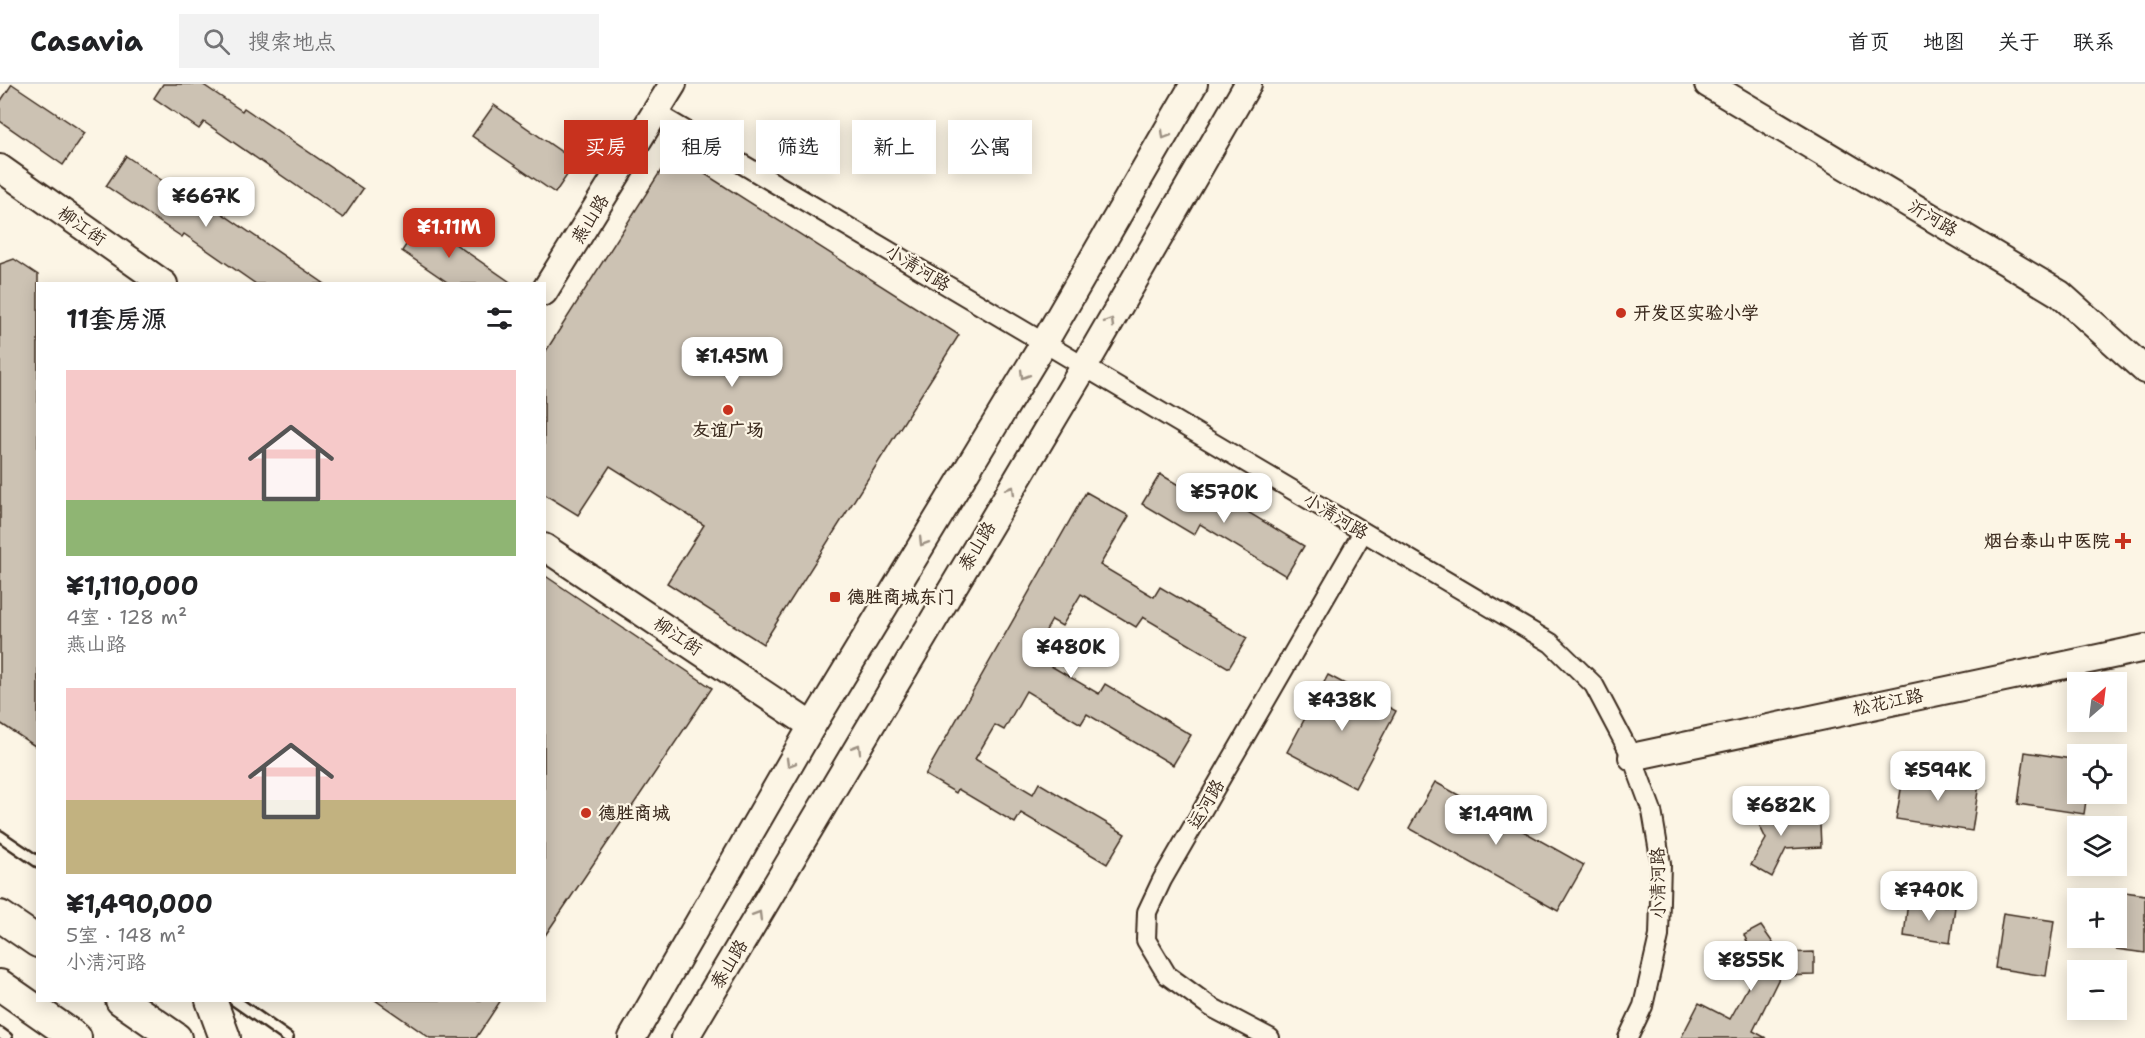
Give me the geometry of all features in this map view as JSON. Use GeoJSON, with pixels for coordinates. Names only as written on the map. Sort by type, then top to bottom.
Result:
{"type":"FeatureCollection","features":[{"type":"Feature","properties":{"kind":"main road","name":"燕山路"},"geometry":{"type":"LineString","coordinates":[[546,289],[673,84]]}},
{"type":"Feature","properties":{"kind":"main road"},"geometry":{"type":"LineString","coordinates":[[632,1038],[812,726],[1044,343],[1194,84]]}},
{"type":"Feature","properties":{"kind":"main road","name":"泰山路"},"geometry":{"type":"LineString","coordinates":[[685,1038],[1084,367],[1248,84]]}},
{"type":"Feature","properties":{"kind":"main road","name":"沂河路"},"geometry":{"type":"LineString","coordinates":[[1708,84],[2061,294],[2145,370]]}},
{"type":"Feature","properties":{"kind":"main road","name":"柳江街"},"geometry":{"type":"LineString","coordinates":[[0,168],[161,282]]}},
{"type":"Feature","properties":{"kind":"main road","name":"柳江街"},"geometry":{"type":"LineString","coordinates":[[546,547],[812,726]]}},
{"type":"Feature","properties":{"kind":"main road","name":"松花江路"},"geometry":{"type":"LineString","coordinates":[[1632,757],[2145,648]]}},
{"type":"Feature","properties":{"kind":"main road"},"geometry":{"type":"LineString","coordinates":[[0,916],[36,941]]}},
{"type":"Feature","properties":{"kind":"main road"},"geometry":{"type":"LineString","coordinates":[[0,984],[76,1038]]}},
{"type":"Feature","properties":{"kind":"main road"},"geometry":{"type":"LineString","coordinates":[[124,1002],[176,1038]]}},
{"type":"Feature","properties":{"kind":"main road"},"geometry":{"type":"LineString","coordinates":[[212,1002],[225,1038]]}},
{"type":"Feature","properties":{"kind":"street","name":"小清河路"},"geometry":{"type":"LineString","coordinates":[[656,112],[1551,643],[1594,685],[1632,757],[1652,811],[1661,864],[1659,936],[1643,1005],[1628,1038]]}},
{"type":"Feature","properties":{"kind":"street","name":"运河路"},"geometry":{"type":"LineString","coordinates":[[1270,1038],[1211,1007],[1167,975],[1146,940],[1147,912],[1168,870],[1363,532]]}},
{"type":"Feature","properties":{"kind":"lane"},"geometry":{"type":"LineString","coordinates":[[0,836],[36,861]]}},
{"type":"Feature","properties":{"kind":"lane"},"geometry":{"type":"LineString","coordinates":[[237,1002],[288,1038]]}},
{"type":"Feature","properties":{"kind":"lane"},"geometry":{"type":"LineString","coordinates":[[0,1033],[7,1038]]}},
{"type":"Feature","properties":{"kind":"building"},"geometry":{"type":"Polygon","coordinates":[[[12,84],[85,133],[63,165],[0,121],[0,102],[12,84]]]}},
{"type":"Feature","properties":{"kind":"building"},"geometry":{"type":"Polygon","coordinates":[[[163,84],[202,84],[242,111],[244,108],[363,189],[343,218],[204,122],[199,129],[154,98],[163,84]]]}},
{"type":"Feature","properties":{"kind":"building"},"geometry":{"type":"Polygon","coordinates":[[[494,105],[564,154],[564,174],[568,174],[555,193],[472,136],[494,105]]]}},
{"type":"Feature","properties":{"kind":"building"},"geometry":{"type":"Polygon","coordinates":[[[126,156],[210,213],[214,208],[322,282],[253,282],[184,234],[182,237],[106,186],[126,156]]]}},
{"type":"Feature","properties":{"kind":"building","name":"友谊广场"},"geometry":{"type":"Polygon","coordinates":[[[660,172],[660,174],[705,174],[959,335],[763,644],[667,583],[704,525],[610,466],[578,515],[546,495],[546,351],[660,172]]]}},
{"type":"Feature","properties":{"kind":"building"},"geometry":{"type":"Polygon","coordinates":[[[422,221],[510,282],[447,282],[402,251],[422,221]]]}},
{"type":"Feature","properties":{"kind":"building"},"geometry":{"type":"Polygon","coordinates":[[[14,259],[38,275],[38,282],[36,282],[36,747],[0,723],[0,264],[14,259]]]}},
{"type":"Feature","properties":{"kind":"building"},"geometry":{"type":"Polygon","coordinates":[[[1160,474],[1212,505],[1218,494],[1304,546],[1286,576],[1200,524],[1194,535],[1142,504],[1160,474]]]}},
{"type":"Feature","properties":{"kind":"building"},"geometry":{"type":"Polygon","coordinates":[[[1086,492],[1129,516],[1100,565],[1154,597],[1160,587],[1247,638],[1229,668],[1143,617],[1136,627],[1081,594],[1062,626],[1052,620],[1032,655],[1099,694],[1105,684],[1191,735],[1173,765],[1087,714],[1081,724],[1026,691],[1004,730],[995,725],[975,759],[1033,794],[1039,783],[1125,834],[1107,864],[1021,813],[1015,823],[958,789],[956,793],[925,775],[1086,492]]]}},
{"type":"Feature","properties":{"kind":"building","name":"德胜商城"},"geometry":{"type":"Polygon","coordinates":[[[546,576],[712,688],[546,934],[546,576]]]}},
{"type":"Feature","properties":{"kind":"building"},"geometry":{"type":"Polygon","coordinates":[[[1328,675],[1396,711],[1355,788],[1287,752],[1328,675]]]}},
{"type":"Feature","properties":{"kind":"building"},"geometry":{"type":"Polygon","coordinates":[[[2025,752],[2067,758],[2067,804],[2086,804],[2084,814],[2018,804],[2025,752]]]}},
{"type":"Feature","properties":{"kind":"building"},"geometry":{"type":"Polygon","coordinates":[[[1904,772],[1979,784],[1972,831],[1896,819],[1904,772]]]}},
{"type":"Feature","properties":{"kind":"building"},"geometry":{"type":"Polygon","coordinates":[[[1435,782],[1584,865],[1558,911],[1409,828],[1435,782]]]}},
{"type":"Feature","properties":{"kind":"building"},"geometry":{"type":"Polygon","coordinates":[[[1767,798],[1787,825],[1820,824],[1821,847],[1786,849],[1772,877],[1751,865],[1766,839],[1751,808],[1767,798]]]}},
{"type":"Feature","properties":{"kind":"building"},"geometry":{"type":"Polygon","coordinates":[[[2127,892],[2145,895],[2145,953],[2116,949],[2127,948],[2127,892]]]}},
{"type":"Feature","properties":{"kind":"building"},"geometry":{"type":"Polygon","coordinates":[[[1908,901],[1955,907],[1950,943],[1904,936],[1908,901]]]}},
{"type":"Feature","properties":{"kind":"building"},"geometry":{"type":"Polygon","coordinates":[[[2003,913],[2054,921],[2046,976],[1995,968],[2003,913]]]}},
{"type":"Feature","properties":{"kind":"building"},"geometry":{"type":"Polygon","coordinates":[[[1761,926],[1780,953],[1814,952],[1814,975],[1780,976],[1753,1031],[1766,1038],[1681,1038],[1699,1003],[1730,1019],[1759,967],[1744,935],[1761,926]]]}},
{"type":"Feature","properties":{"kind":"building"},"geometry":{"type":"Polygon","coordinates":[[[378,1002],[500,1002],[476,1038],[430,1038],[378,1002]]]}},
{"type":"Feature","properties":{"kind":"place","name":"开发区实验小学"},"geometry":{"type":"Point","coordinates":[1621,313]}},
{"type":"Feature","properties":{"kind":"place","name":"友谊广场"},"geometry":{"type":"Point","coordinates":[728,410]}},
{"type":"Feature","properties":{"kind":"place","name":"烟台泰山中医院"},"geometry":{"type":"Point","coordinates":[2123,541]}},
{"type":"Feature","properties":{"kind":"place","name":"德胜商城东门"},"geometry":{"type":"Point","coordinates":[835,597]}},
{"type":"Feature","properties":{"kind":"place","name":"德胜商城"},"geometry":{"type":"Point","coordinates":[586,813]}}]}
